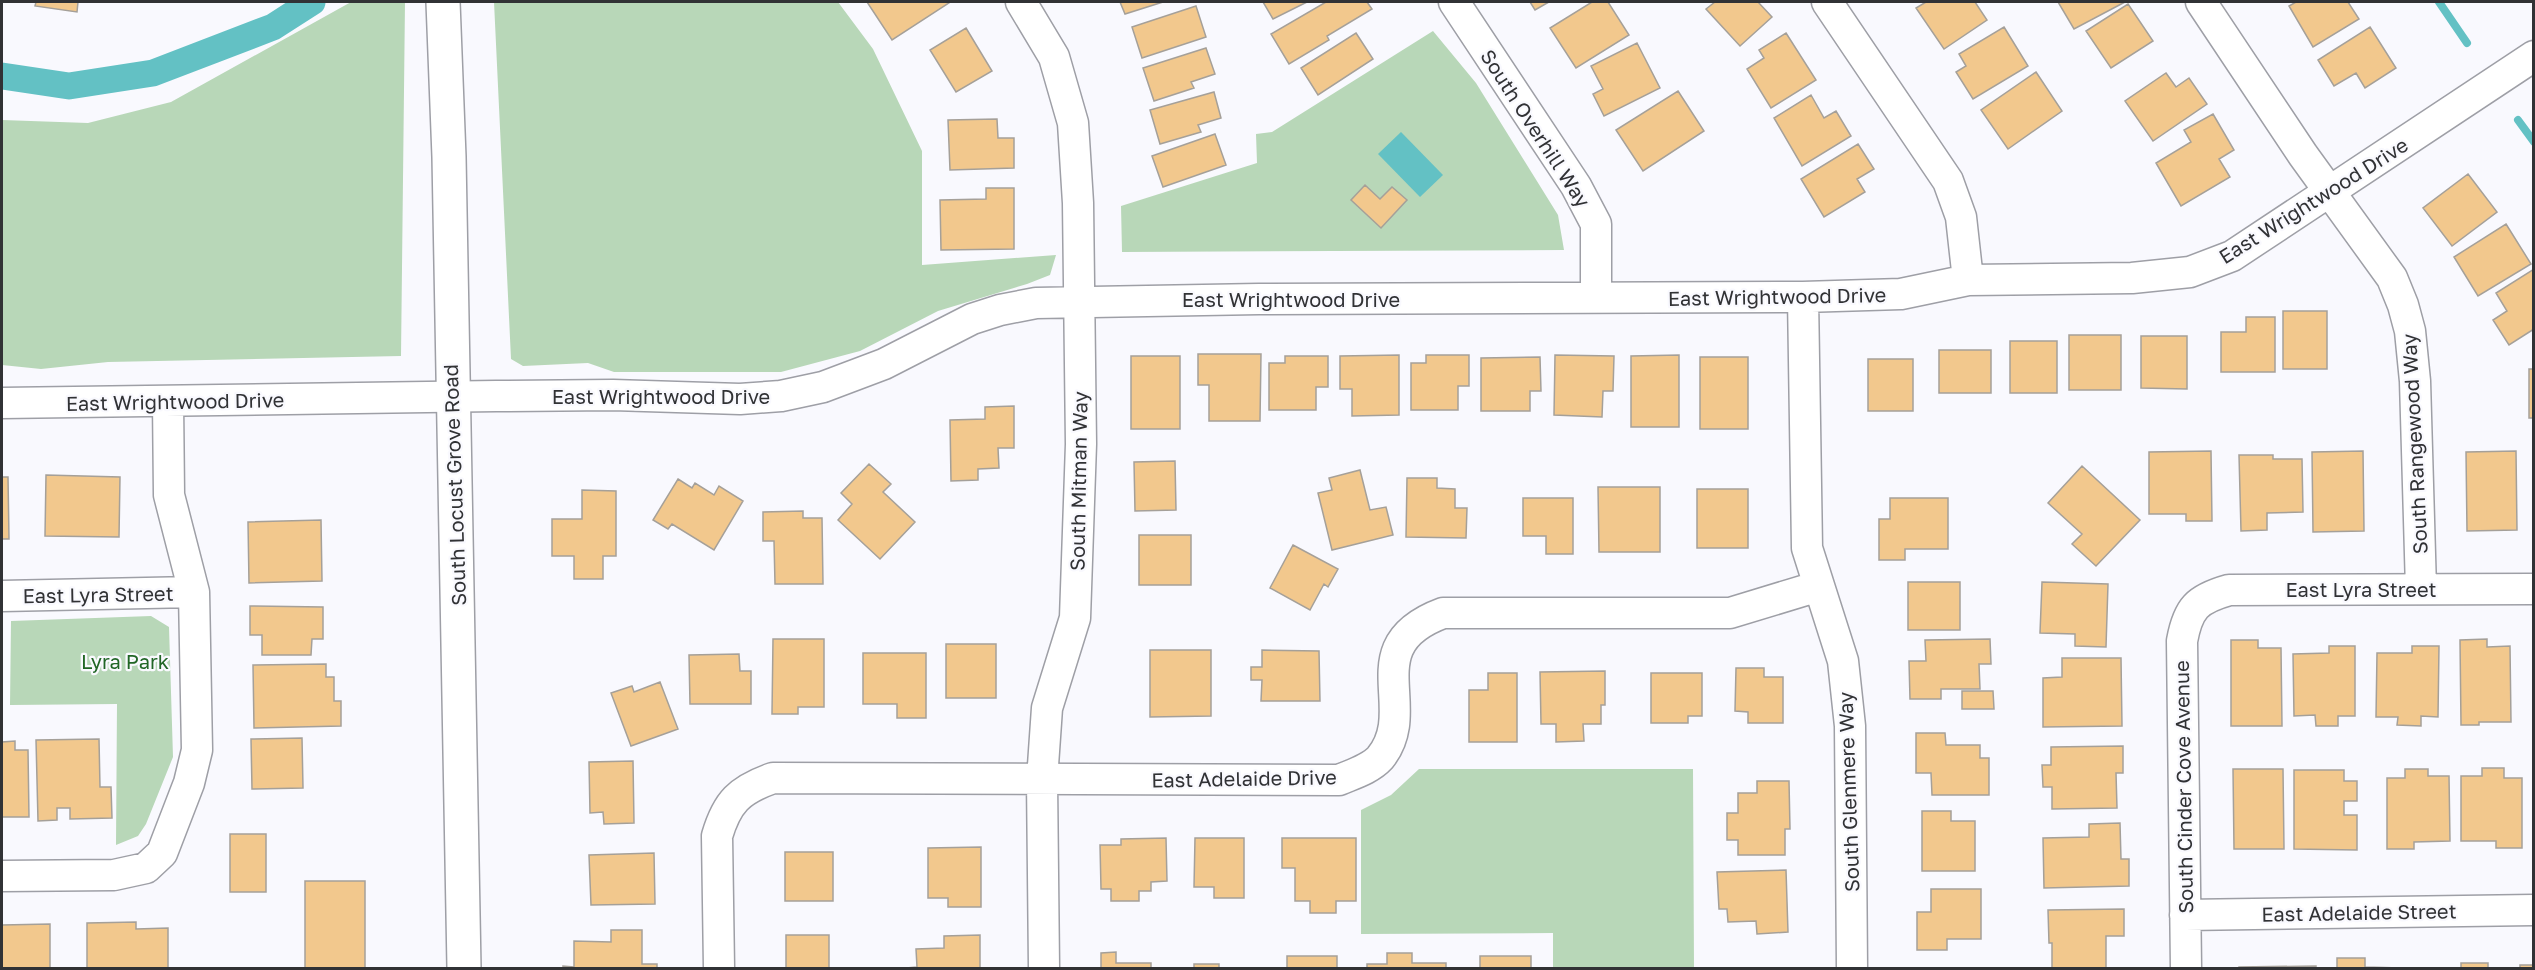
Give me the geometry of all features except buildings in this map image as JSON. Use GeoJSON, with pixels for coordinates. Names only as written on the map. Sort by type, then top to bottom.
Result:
{"type":"FeatureCollection","features":[{"type":"Feature","properties":{"kind":"main road","name":"South Locust Grove Road"},"geometry":{"type":"LineString","coordinates":[[443,2],[449,157],[464,969]]}},
{"type":"Feature","properties":{"kind":"street","name":"South Mitman Way"},"geometry":{"type":"LineString","coordinates":[[1021,2],[1054,57],[1073,123],[1078,202],[1077,301],[1081,444],[1076,618],[1047,708],[1042,780],[1044,969]]}},
{"type":"Feature","properties":{"kind":"street","name":"South Overhill Way"},"geometry":{"type":"LineString","coordinates":[[1454,2],[1575,186],[1596,224],[1596,297]]}},
{"type":"Feature","properties":{"kind":"street"},"geometry":{"type":"LineString","coordinates":[[1827,2],[1948,182],[1961,217],[1968,280]]}},
{"type":"Feature","properties":{"kind":"street","name":"South Rangewood Way"},"geometry":{"type":"LineString","coordinates":[[2201,2],[2392,278],[2403,305],[2410,331],[2415,381],[2421,589]]}},
{"type":"Feature","properties":{"kind":"street","name":"East Wrightwood Drive"},"geometry":{"type":"LineString","coordinates":[[2,404],[452,396],[613,395],[741,399],[782,396],[823,387],[884,364],[972,319],[1000,310],[1036,303],[1803,297],[1901,294],[1968,280],[2132,278],[2190,272],[2232,256],[2534,56]]}},
{"type":"Feature","properties":{"kind":"street","name":"South Glenmere Way"},"geometry":{"type":"LineString","coordinates":[[1803,297],[1807,548],[1843,661],[1850,726],[1852,969]]}},
{"type":"Feature","properties":{"kind":"street"},"geometry":{"type":"LineString","coordinates":[[2,876],[114,875],[146,868],[162,853],[189,783],[197,750],[194,592],[169,495],[168,401]]}},
{"type":"Feature","properties":{"kind":"street","name":"East Adelaide Drive"},"geometry":{"type":"LineString","coordinates":[[719,969],[717,837],[723,816],[735,798],[752,785],[773,778],[1339,780],[1362,771],[1379,758],[1389,740],[1394,719],[1393,668],[1397,650],[1406,633],[1422,621],[1443,613],[1730,613],[1819,586]]}},
{"type":"Feature","properties":{"kind":"street","name":"East Lyra Street"},"geometry":{"type":"LineString","coordinates":[[2193,607],[2211,595],[2229,590],[2534,589]]}},
{"type":"Feature","properties":{"kind":"street","name":"East Lyra Street"},"geometry":{"type":"LineString","coordinates":[[2,596],[194,592]]}},
{"type":"Feature","properties":{"kind":"street","name":"South Cinder Cove Avenue"},"geometry":{"type":"LineString","coordinates":[[2186,969],[2182,641],[2185,623],[2193,607]]}},
{"type":"Feature","properties":{"kind":"street","name":"East Adelaide Street"},"geometry":{"type":"LineString","coordinates":[[2185,915],[2534,910]]}},
{"type":"Feature","properties":{"kind":"green space"},"geometry":{"type":"Polygon","coordinates":[[[351,2],[405,2],[401,356],[108,362],[41,369],[2,365],[2,120],[88,123],[171,102],[351,2]]]}},
{"type":"Feature","properties":{"kind":"green space"},"geometry":{"type":"Polygon","coordinates":[[[494,2],[838,2],[873,49],[922,151],[922,265],[1056,255],[1050,275],[938,311],[860,351],[781,372],[614,372],[588,363],[523,366],[511,359],[494,2]]]}},
{"type":"Feature","properties":{"kind":"green space"},"geometry":{"type":"Polygon","coordinates":[[[1433,31],[1476,83],[1558,215],[1564,250],[1122,252],[1121,206],[1257,163],[1256,134],[1272,132],[1433,31]]]}},
{"type":"Feature","properties":{"kind":"green space","name":"Lyra Park"},"geometry":{"type":"Polygon","coordinates":[[[151,616],[169,627],[173,757],[146,824],[138,836],[116,845],[117,704],[10,705],[11,621],[151,616]]]}},
{"type":"Feature","properties":{"kind":"green space"},"geometry":{"type":"Polygon","coordinates":[[[1419,769],[1693,769],[1694,968],[1553,968],[1553,933],[1361,934],[1361,810],[1391,795],[1419,769]]]}},
{"type":"Feature","properties":{"kind":"water"},"geometry":{"type":"Polygon","coordinates":[[[1401,132],[1443,175],[1420,197],[1378,154],[1401,132]]]}},
{"type":"Feature","properties":{"kind":"waterway"},"geometry":{"type":"LineString","coordinates":[[2,76],[69,86],[153,73],[273,27],[312,2]]}},
{"type":"Feature","properties":{"kind":"waterway"},"geometry":{"type":"LineString","coordinates":[[2439,2],[2467,43]]}},
{"type":"Feature","properties":{"kind":"waterway"},"geometry":{"type":"LineString","coordinates":[[2518,120],[2534,142]]}}]}
